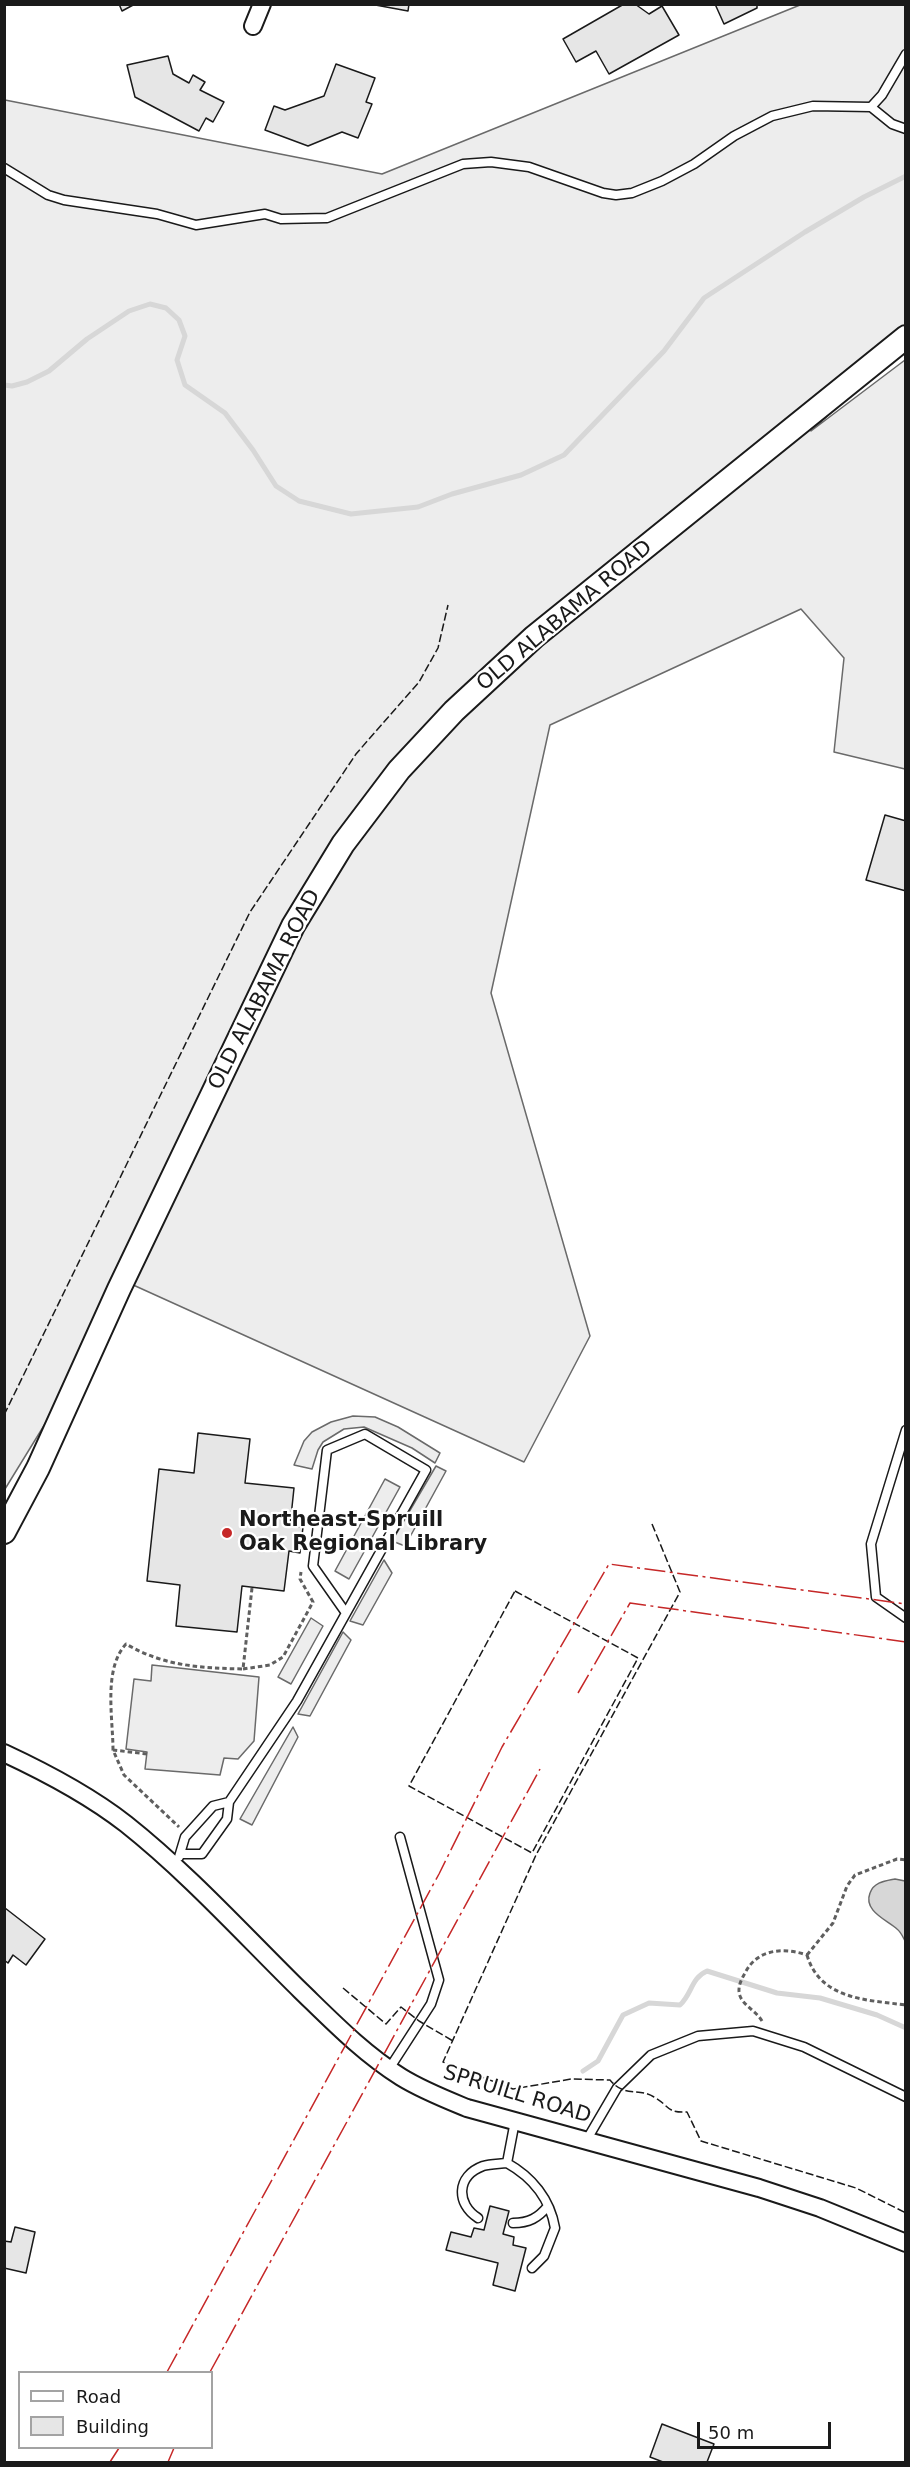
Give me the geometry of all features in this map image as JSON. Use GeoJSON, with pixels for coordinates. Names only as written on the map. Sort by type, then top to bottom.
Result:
{"type":"FeatureCollection","features":[{"type":"Feature","properties":{"kind":"main road","name":"OLD ALABAMA ROAD"},"geometry":{"type":"LineString","coordinates":[[4,1532],[38,1468],[119,1289],[293,926],[343,844],[399,770],[454,711],[534,637],[906,337]]}},
{"type":"Feature","properties":{"kind":"street"},"geometry":{"type":"LineString","coordinates":[[253,26],[262,4]]}},
{"type":"Feature","properties":{"kind":"street","name":"SPRUILL ROAD"},"geometry":{"type":"LineString","coordinates":[[4,1753],[51,1775],[89,1798],[177,1860],[352,2040],[389,2069],[435,2095],[467,2108],[759,2188],[820,2208],[906,2242]]}},
{"type":"Feature","properties":{"kind":"lane"},"geometry":{"type":"LineString","coordinates":[[871,107],[882,95],[906,54]]}},
{"type":"Feature","properties":{"kind":"lane"},"geometry":{"type":"LineString","coordinates":[[4,168],[48,195],[64,200],[157,214],[196,225],[265,214],[281,219],[327,218],[463,164],[491,162],[530,167],[603,193],[616,195],[632,193],[662,181],[694,164],[734,136],[772,116],[813,106],[871,107],[892,124],[906,129]]}},
{"type":"Feature","properties":{"kind":"lane"},"geometry":{"type":"LineString","coordinates":[[906,1430],[871,1544],[876,1597],[906,1618]]}},
{"type":"Feature","properties":{"kind":"lane"},"geometry":{"type":"LineString","coordinates":[[177,1860],[202,1854],[227,1819],[230,1802],[288,1716],[426,1470],[365,1434],[327,1450],[313,1566],[346,1612]]}},
{"type":"Feature","properties":{"kind":"lane"},"geometry":{"type":"LineString","coordinates":[[177,1860],[188,1834],[213,1806],[230,1802]]}},
{"type":"Feature","properties":{"kind":"lane"},"geometry":{"type":"LineString","coordinates":[[389,2069],[431,2004],[439,1980],[400,1837]]}},
{"type":"Feature","properties":{"kind":"lane"},"geometry":{"type":"LineString","coordinates":[[586,2141],[617,2088],[651,2055],[698,2036],[753,2031],[804,2047],[906,2097]]}},
{"type":"Feature","properties":{"kind":"lane"},"geometry":{"type":"LineString","coordinates":[[507,2163],[515,2121]]}},
{"type":"Feature","properties":{"kind":"lane"},"geometry":{"type":"LineString","coordinates":[[478,2218],[466,2208],[462,2199],[461,2190],[464,2181],[482,2167],[507,2163],[523,2172],[536,2185],[548,2206],[555,2228],[544,2256],[532,2268]]}},
{"type":"Feature","properties":{"kind":"lane"},"geometry":{"type":"LineString","coordinates":[[513,2223],[530,2221],[541,2215],[548,2206]]}},
{"type":"Feature","properties":{"kind":"path"},"geometry":{"type":"LineString","coordinates":[[188,1834],[129,1779],[120,1767],[113,1750],[112,1671],[117,1654],[126,1644],[162,1662],[243,1669],[270,1665],[284,1657],[313,1602],[300,1579],[301,1570]]}},
{"type":"Feature","properties":{"kind":"path"},"geometry":{"type":"LineString","coordinates":[[243,1669],[252,1588]]}},
{"type":"Feature","properties":{"kind":"path"},"geometry":{"type":"LineString","coordinates":[[113,1750],[147,1754]]}},
{"type":"Feature","properties":{"kind":"path"},"geometry":{"type":"LineString","coordinates":[[807,1955],[833,1923],[855,1875],[897,1859],[906,1860]]}},
{"type":"Feature","properties":{"kind":"path"},"geometry":{"type":"LineString","coordinates":[[763,2034],[763,2024],[758,2013],[741,1999],[738,1989],[749,1966],[755,1958],[764,1953],[790,1952],[807,1955]]}},
{"type":"Feature","properties":{"kind":"path"},"geometry":{"type":"LineString","coordinates":[[807,1955],[817,1973],[840,1994],[906,2005]]}},
{"type":"Feature","properties":{"kind":"shaded area"},"geometry":{"type":"Polygon","coordinates":[[[800,5],[905,5],[905,344],[811,431],[905,360],[905,769],[834,752],[844,658],[801,609],[550,725],[491,993],[590,1336],[524,1462],[131,1284],[5,1489],[5,100],[382,174],[800,5]]]}},
{"type":"Feature","properties":{"kind":"shaded area"},"geometry":{"type":"Polygon","coordinates":[[[353,1416],[375,1417],[398,1427],[440,1453],[435,1463],[412,1448],[364,1427],[344,1429],[323,1442],[312,1469],[294,1465],[304,1441],[312,1432],[331,1422],[353,1416]]]}},
{"type":"Feature","properties":{"kind":"shaded area"},"geometry":{"type":"Polygon","coordinates":[[[436,1466],[446,1471],[405,1546],[392,1541],[436,1466]]]}},
{"type":"Feature","properties":{"kind":"shaded area"},"geometry":{"type":"Polygon","coordinates":[[[385,1479],[400,1487],[349,1579],[335,1571],[385,1479]]]}},
{"type":"Feature","properties":{"kind":"shaded area"},"geometry":{"type":"Polygon","coordinates":[[[384,1560],[392,1573],[363,1625],[350,1621],[384,1560]]]}},
{"type":"Feature","properties":{"kind":"shaded area"},"geometry":{"type":"Polygon","coordinates":[[[311,1618],[323,1626],[291,1684],[278,1677],[311,1618]]]}},
{"type":"Feature","properties":{"kind":"shaded area"},"geometry":{"type":"Polygon","coordinates":[[[343,1632],[351,1640],[310,1716],[298,1714],[343,1632]]]}},
{"type":"Feature","properties":{"kind":"shaded area"},"geometry":{"type":"Polygon","coordinates":[[[152,1665],[259,1677],[254,1741],[238,1759],[224,1758],[220,1775],[145,1769],[147,1752],[126,1749],[134,1679],[151,1681],[152,1665]]]}},
{"type":"Feature","properties":{"kind":"shaded area"},"geometry":{"type":"Polygon","coordinates":[[[293,1727],[298,1737],[252,1825],[240,1819],[293,1727]]]}},
{"type":"Feature","properties":{"kind":"shaded area"},"geometry":{"type":"Polygon","coordinates":[[[895,1879],[905,1881],[905,1941],[898,1930],[873,1910],[869,1899],[874,1886],[895,1879]]]}},
{"type":"Feature","properties":{"kind":"building"},"geometry":{"type":"Polygon","coordinates":[[[119,4],[135,4],[122,11],[119,4]]]}},
{"type":"Feature","properties":{"kind":"building"},"geometry":{"type":"Polygon","coordinates":[[[370,4],[409,4],[408,11],[370,4]]]}},
{"type":"Feature","properties":{"kind":"building"},"geometry":{"type":"Polygon","coordinates":[[[624,4],[635,4],[649,14],[662,6],[679,35],[609,74],[596,51],[576,62],[563,39],[624,4]]]}},
{"type":"Feature","properties":{"kind":"building"},"geometry":{"type":"Polygon","coordinates":[[[715,4],[757,4],[757,8],[724,24],[715,4]]]}},
{"type":"Feature","properties":{"kind":"building"},"geometry":{"type":"Polygon","coordinates":[[[168,56],[173,74],[189,83],[193,75],[205,82],[200,90],[224,102],[213,122],[206,118],[199,131],[135,97],[127,65],[168,56]]]}},
{"type":"Feature","properties":{"kind":"building"},"geometry":{"type":"Polygon","coordinates":[[[336,64],[375,78],[366,102],[372,104],[358,138],[342,132],[308,146],[265,130],[274,106],[285,110],[324,96],[336,64]]]}},
{"type":"Feature","properties":{"kind":"building"},"geometry":{"type":"Polygon","coordinates":[[[885,815],[906,821],[906,891],[866,880],[885,815]]]}},
{"type":"Feature","properties":{"kind":"building","name":"Northeast-Spruill Oak Regional Library"},"geometry":{"type":"Polygon","coordinates":[[[198,1433],[250,1439],[245,1483],[294,1488],[290,1526],[303,1527],[300,1553],[289,1551],[284,1591],[242,1586],[237,1632],[176,1626],[180,1585],[147,1581],[159,1469],[194,1473],[198,1433]]]}},
{"type":"Feature","properties":{"kind":"building"},"geometry":{"type":"Polygon","coordinates":[[[5,1908],[45,1939],[26,1965],[13,1955],[8,1963],[4,1960],[5,1908]]]}},
{"type":"Feature","properties":{"kind":"building"},"geometry":{"type":"Polygon","coordinates":[[[490,2206],[509,2211],[503,2234],[514,2237],[513,2245],[526,2248],[515,2291],[493,2285],[498,2263],[446,2250],[451,2232],[471,2237],[474,2228],[484,2230],[490,2206]]]}},
{"type":"Feature","properties":{"kind":"building"},"geometry":{"type":"Polygon","coordinates":[[[15,2227],[35,2232],[26,2273],[4,2268],[4,2241],[11,2242],[15,2227]]]}},
{"type":"Feature","properties":{"kind":"building"},"geometry":{"type":"Polygon","coordinates":[[[662,2424],[714,2444],[707,2462],[663,2462],[650,2457],[662,2424]]]}},
{"type":"Feature","properties":{"kind":"waterway"},"geometry":{"type":"LineString","coordinates":[[4,385],[12,386],[27,382],[49,371],[87,339],[129,311],[150,304],[166,308],[179,320],[185,336],[177,360],[185,385],[225,413],[276,486],[299,501],[351,514],[418,507],[452,494],[521,475],[564,455],[664,351],[704,298],[805,232],[864,197],[906,176]]}},
{"type":"Feature","properties":{"kind":"waterway"},"geometry":{"type":"LineString","coordinates":[[583,2071],[598,2061],[623,2015],[649,2003],[680,2005],[698,1978],[707,1971],[777,1993],[820,1998],[877,2015],[906,2028]]}},
{"type":"Feature","properties":{"kind":"fence"},"geometry":{"type":"LineString","coordinates":[[4,1415],[250,912],[356,754],[419,682],[438,648],[448,605]]}},
{"type":"Feature","properties":{"kind":"fence"},"geometry":{"type":"LineString","coordinates":[[652,1524],[680,1592],[536,1855],[443,2062],[513,2089],[571,2079],[610,2080],[621,2089],[648,2094],[672,2110],[687,2112],[701,2141],[856,2188],[906,2213]]}},
{"type":"Feature","properties":{"kind":"fence"},"geometry":{"type":"LineString","coordinates":[[515,1591],[638,1658],[532,1853],[409,1786],[515,1591]]}},
{"type":"Feature","properties":{"kind":"fence"},"geometry":{"type":"LineString","coordinates":[[343,1988],[386,2024],[401,2007],[419,2021],[453,2041]]}},
{"type":"Feature","properties":{"kind":"power"},"geometry":{"type":"LineString","coordinates":[[168,2371],[439,1874],[502,1747],[609,1564],[906,1604]]}},
{"type":"Feature","properties":{"kind":"power"},"geometry":{"type":"LineString","coordinates":[[578,1693],[630,1603],[906,1642]]}},
{"type":"Feature","properties":{"kind":"power"},"geometry":{"type":"LineString","coordinates":[[211,2371],[540,1769]]}},
{"type":"Feature","properties":{"kind":"power"},"geometry":{"type":"LineString","coordinates":[[110,2462],[118,2449]]}},
{"type":"Feature","properties":{"kind":"power"},"geometry":{"type":"LineString","coordinates":[[168,2462],[174,2449]]}},
{"type":"Feature","properties":{"kind":"place","name":"Northeast-Spruill Oak Regional Library"},"geometry":{"type":"Point","coordinates":[227,1533]}}]}
